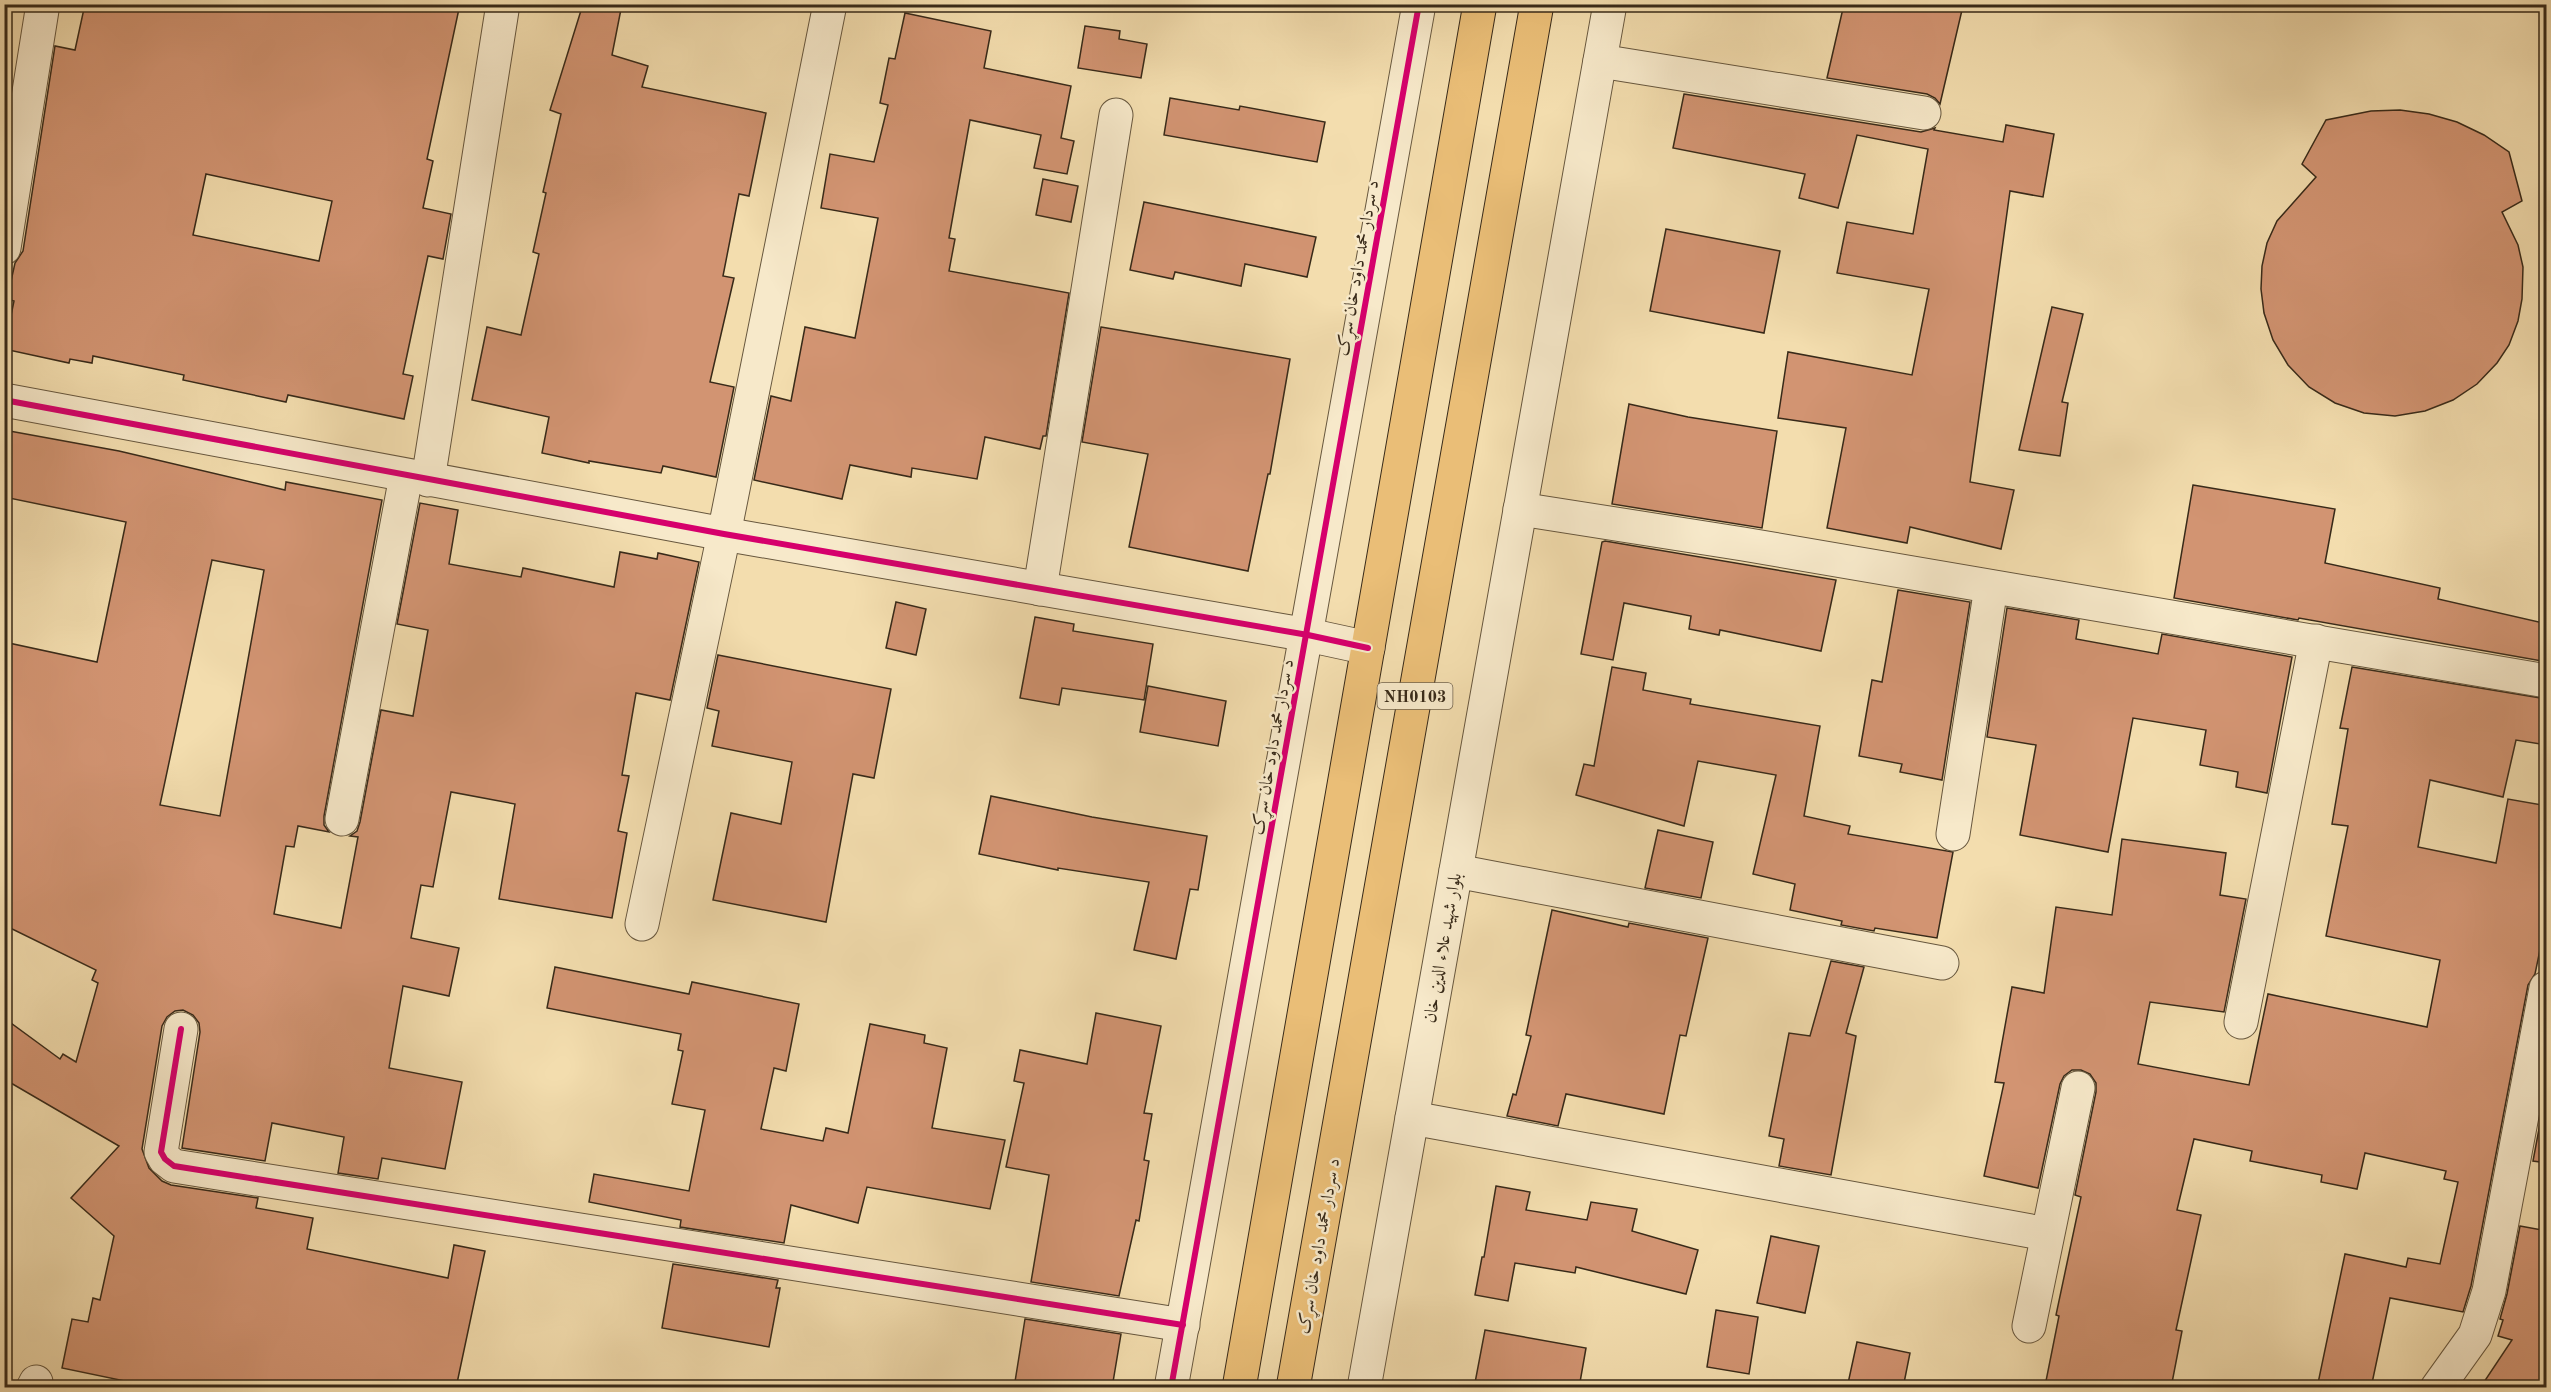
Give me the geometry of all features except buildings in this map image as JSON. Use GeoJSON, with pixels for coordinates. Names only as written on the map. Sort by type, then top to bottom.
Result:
{"type":"FeatureCollection","features":[{"type":"Feature","properties":{"kind":"highway","name":"NH0103"},"geometry":{"type":"LineString","coordinates":[[1239,1388],[1480,4]]}},
{"type":"Feature","properties":{"kind":"highway","name":"د سردار محمد داود خان سړک"},"geometry":{"type":"LineString","coordinates":[[1293,1388],[1537,4]]}},
{"type":"Feature","properties":{"kind":"street"},"geometry":{"type":"LineString","coordinates":[[4,248],[43,4]]}},
{"type":"Feature","properties":{"kind":"street"},"geometry":{"type":"LineString","coordinates":[[342,819],[417,478],[504,4]]}},
{"type":"Feature","properties":{"kind":"street"},"geometry":{"type":"LineString","coordinates":[[642,924],[724,534],[830,4]]}},
{"type":"Feature","properties":{"kind":"street","name":"د سردار محمد داود خان سړک"},"geometry":{"type":"LineString","coordinates":[[1171,1388],[1308,635],[1419,4]]}},
{"type":"Feature","properties":{"kind":"street"},"geometry":{"type":"LineString","coordinates":[[1610,4],[1520,509],[1743,544],[2547,681]]}},
{"type":"Feature","properties":{"kind":"street"},"geometry":{"type":"LineString","coordinates":[[1600,61],[1924,113]]}},
{"type":"Feature","properties":{"kind":"street"},"geometry":{"type":"LineString","coordinates":[[1040,589],[1116,115]]}},
{"type":"Feature","properties":{"kind":"street"},"geometry":{"type":"LineString","coordinates":[[4,400],[724,534],[1308,635],[1368,648]]}},
{"type":"Feature","properties":{"kind":"street","name":"بلوار شهید علاء الدین خان"},"geometry":{"type":"LineString","coordinates":[[1364,1388],[1520,509]]}},
{"type":"Feature","properties":{"kind":"street"},"geometry":{"type":"LineString","coordinates":[[1953,834],[1991,587]]}},
{"type":"Feature","properties":{"kind":"street"},"geometry":{"type":"LineString","coordinates":[[2241,1022],[2316,641]]}},
{"type":"Feature","properties":{"kind":"street"},"geometry":{"type":"LineString","coordinates":[[1456,871],[1942,963]]}},
{"type":"Feature","properties":{"kind":"street"},"geometry":{"type":"LineString","coordinates":[[2437,1388],[2475,1335],[2489,1291],[2547,988]]}},
{"type":"Feature","properties":{"kind":"street"},"geometry":{"type":"LineString","coordinates":[[181,1029],[161,1152],[165,1159],[174,1166],[1182,1325]]}},
{"type":"Feature","properties":{"kind":"street"},"geometry":{"type":"LineString","coordinates":[[2029,1326],[2078,1088]]}},
{"type":"Feature","properties":{"kind":"street"},"geometry":{"type":"LineString","coordinates":[[1412,1118],[2047,1234]]}},
{"type":"Feature","properties":{"kind":"cycle path"},"geometry":{"type":"LineString","coordinates":[[1171,1388],[1419,4]]}},
{"type":"Feature","properties":{"kind":"cycle path"},"geometry":{"type":"LineString","coordinates":[[4,400],[724,534],[1308,635],[1368,648]]}},
{"type":"Feature","properties":{"kind":"cycle path"},"geometry":{"type":"LineString","coordinates":[[181,1029],[161,1152],[165,1159],[174,1166],[1183,1325]]}}]}
